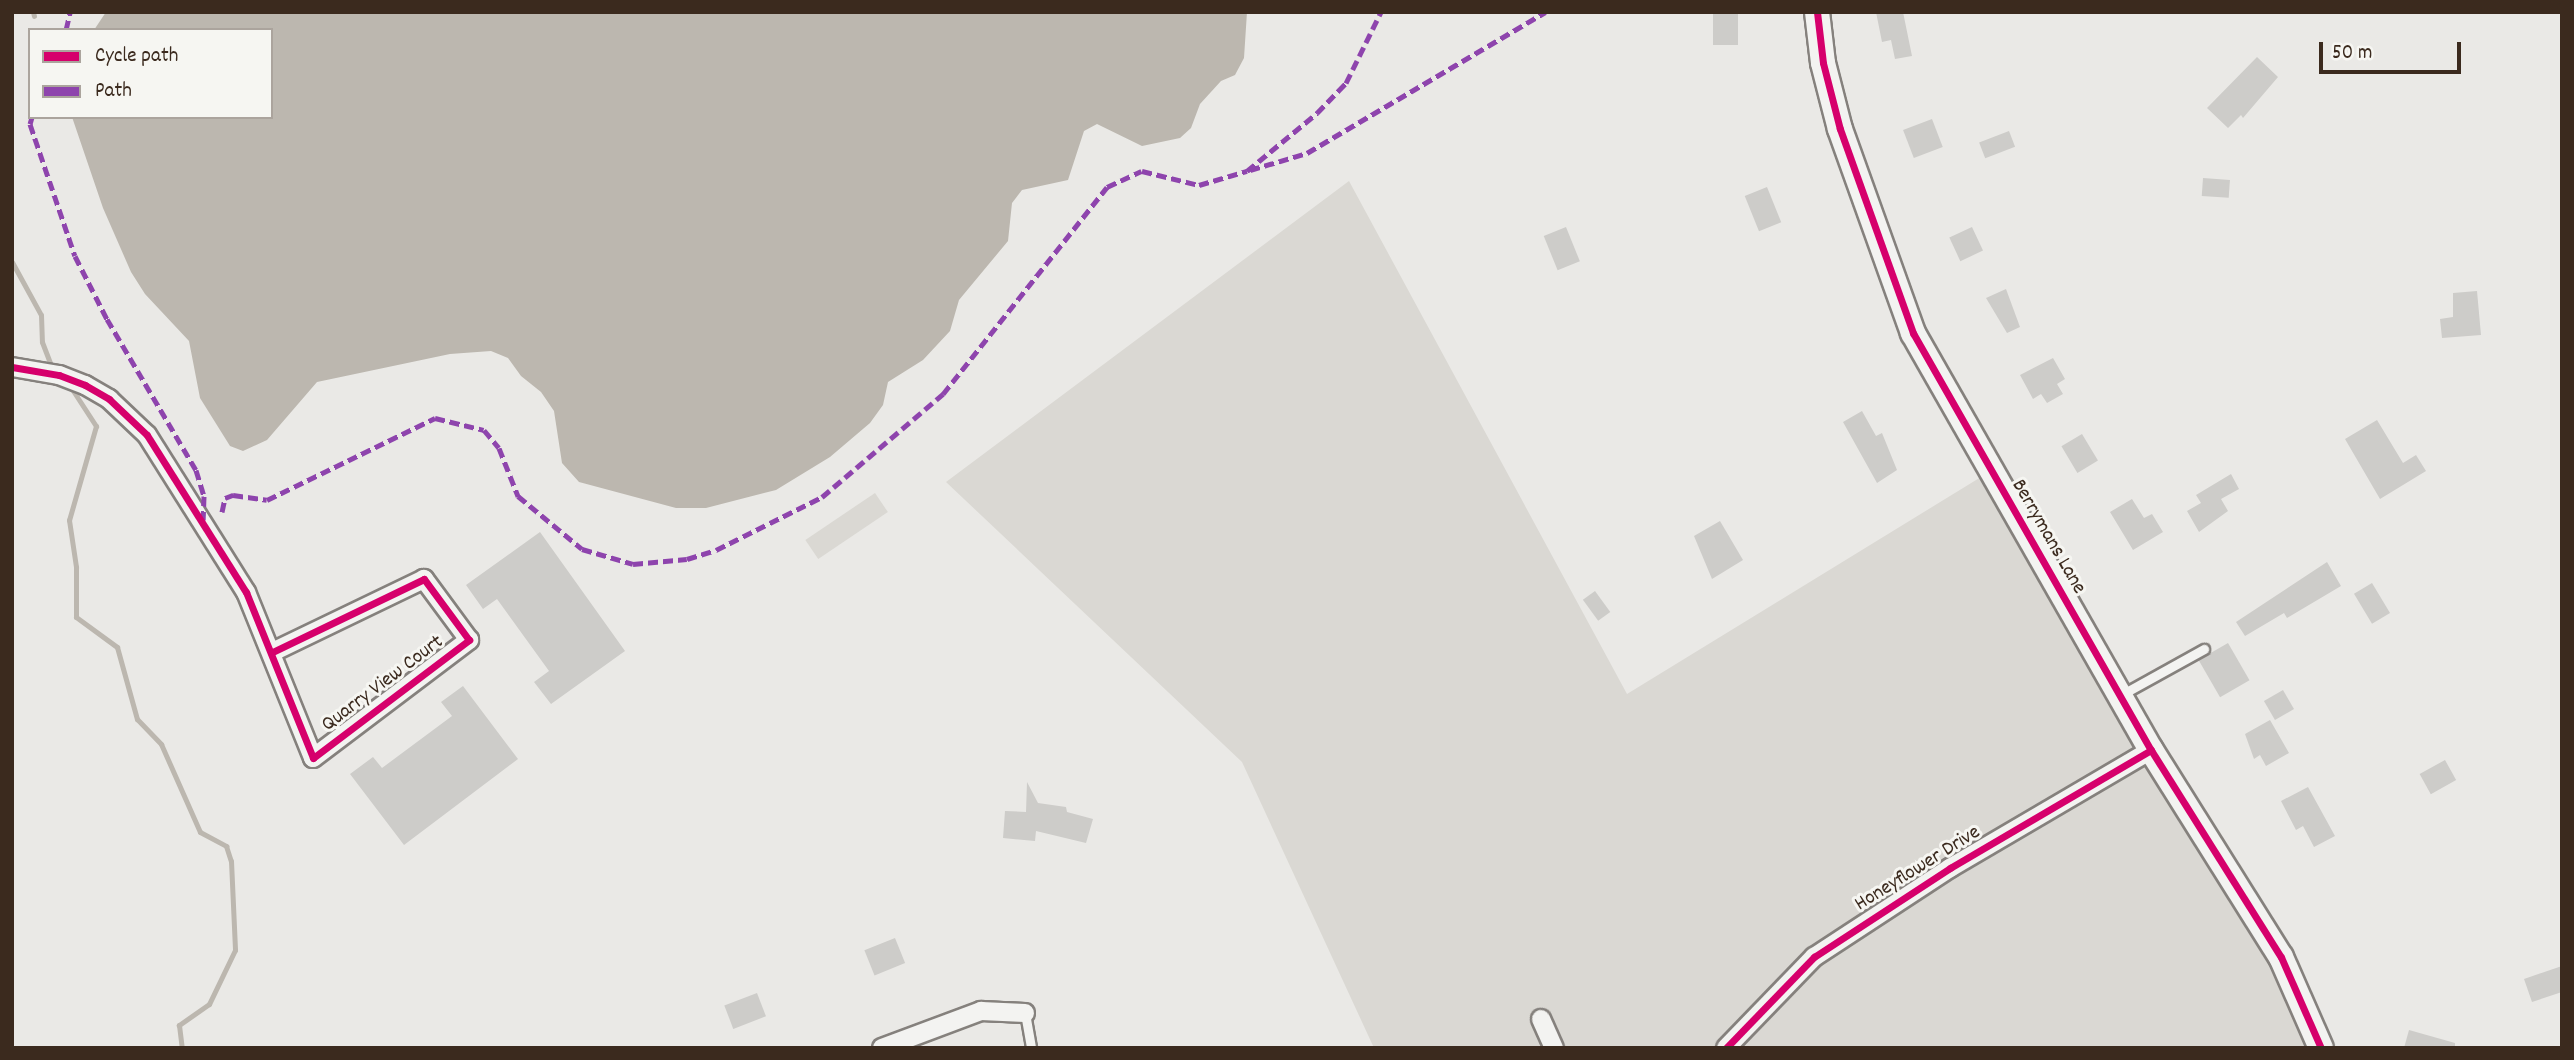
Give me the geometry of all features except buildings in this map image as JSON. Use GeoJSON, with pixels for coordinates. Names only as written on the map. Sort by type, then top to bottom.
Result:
{"type":"FeatureCollection","features":[{"type":"Feature","properties":{"kind":"street","name":"Berrymans Lane"},"geometry":{"type":"LineString","coordinates":[[1817,12],[1823,63],[1839,129],[1913,333],[2151,750],[2281,957],[2322,1048]]}},
{"type":"Feature","properties":{"kind":"street","name":"Quarry View Court"},"geometry":{"type":"LineString","coordinates":[[12,367],[59,375],[109,399],[147,435],[246,592],[313,758],[469,640],[424,579],[272,652]]}},
{"type":"Feature","properties":{"kind":"street","name":"Honeyflower Drive"},"geometry":{"type":"LineString","coordinates":[[1726,1048],[1814,957],[1883,909],[2151,750]]}},
{"type":"Feature","properties":{"kind":"street"},"geometry":{"type":"LineString","coordinates":[[882,1048],[981,1011],[1025,1013]]}},
{"type":"Feature","properties":{"kind":"street"},"geometry":{"type":"LineString","coordinates":[[1541,1018],[1553,1048]]}},
{"type":"Feature","properties":{"kind":"lane"},"geometry":{"type":"LineString","coordinates":[[2120,696],[2204,649]]}},
{"type":"Feature","properties":{"kind":"lane"},"geometry":{"type":"LineString","coordinates":[[1025,1013],[1031,1048]]}},
{"type":"Feature","properties":{"kind":"shaded area"},"geometry":{"type":"Polygon","coordinates":[[[106,12],[1247,12],[1244,58],[1235,75],[1221,81],[1200,104],[1191,128],[1180,138],[1142,146],[1097,124],[1084,131],[1068,180],[1022,190],[1012,203],[1008,241],[959,300],[950,331],[923,360],[888,382],[883,405],[870,423],[830,457],[776,490],[706,508],[676,508],[579,482],[562,463],[554,411],[541,392],[521,376],[508,358],[491,351],[450,354],[317,382],[267,440],[243,451],[230,446],[200,398],[189,341],[145,294],[131,272],[103,208],[73,119],[273,119],[273,28],[95,28],[106,12]]]}},
{"type":"Feature","properties":{"kind":"shaded area"},"geometry":{"type":"Polygon","coordinates":[[[1349,181],[1627,694],[1981,477],[2271,962],[2312,1048],[1374,1048],[1242,762],[946,482],[1349,181]]]}},
{"type":"Feature","properties":{"kind":"shaded area"},"geometry":{"type":"Polygon","coordinates":[[[875,493],[888,512],[818,559],[805,540],[875,493]]]}},
{"type":"Feature","properties":{"kind":"waterway"},"geometry":{"type":"LineString","coordinates":[[33,12],[34,16]]}},
{"type":"Feature","properties":{"kind":"waterway"},"geometry":{"type":"LineString","coordinates":[[12,262],[41,315],[42,342],[53,370]]}},
{"type":"Feature","properties":{"kind":"waterway"},"geometry":{"type":"LineString","coordinates":[[70,386],[96,426],[69,520],[76,567],[76,617],[117,647],[137,719],[161,744],[200,832],[226,846],[231,861],[235,950],[209,1004],[179,1025],[182,1048]]}},
{"type":"Feature","properties":{"kind":"marked path"},"geometry":{"type":"LineString","coordinates":[[66,28],[70,12]]}},
{"type":"Feature","properties":{"kind":"marked path"},"geometry":{"type":"LineString","coordinates":[[222,512],[225,498],[233,495],[267,500],[435,418],[484,430],[499,448],[518,496],[582,549],[633,564],[687,559],[716,550],[822,497],[943,394],[1107,187],[1142,171],[1199,185],[1247,171],[1317,113],[1346,83],[1381,12]]}},
{"type":"Feature","properties":{"kind":"marked path"},"geometry":{"type":"LineString","coordinates":[[1250,170],[1307,153],[1545,12]]}},
{"type":"Feature","properties":{"kind":"marked path"},"geometry":{"type":"LineString","coordinates":[[31,119],[30,124],[75,256],[107,319],[196,470],[204,496],[203,520]]}},
{"type":"Feature","properties":{"kind":"cycle path"},"geometry":{"type":"LineString","coordinates":[[1817,12],[1823,63],[1840,129],[1913,333],[2151,750],[2281,957],[2321,1048]]}},
{"type":"Feature","properties":{"kind":"cycle path"},"geometry":{"type":"LineString","coordinates":[[12,367],[59,375],[85,385],[109,399],[147,435],[246,592],[313,758],[469,640],[424,579],[272,652]]}},
{"type":"Feature","properties":{"kind":"cycle path"},"geometry":{"type":"LineString","coordinates":[[1726,1048],[1814,957],[1950,868],[2151,750]]}}]}
